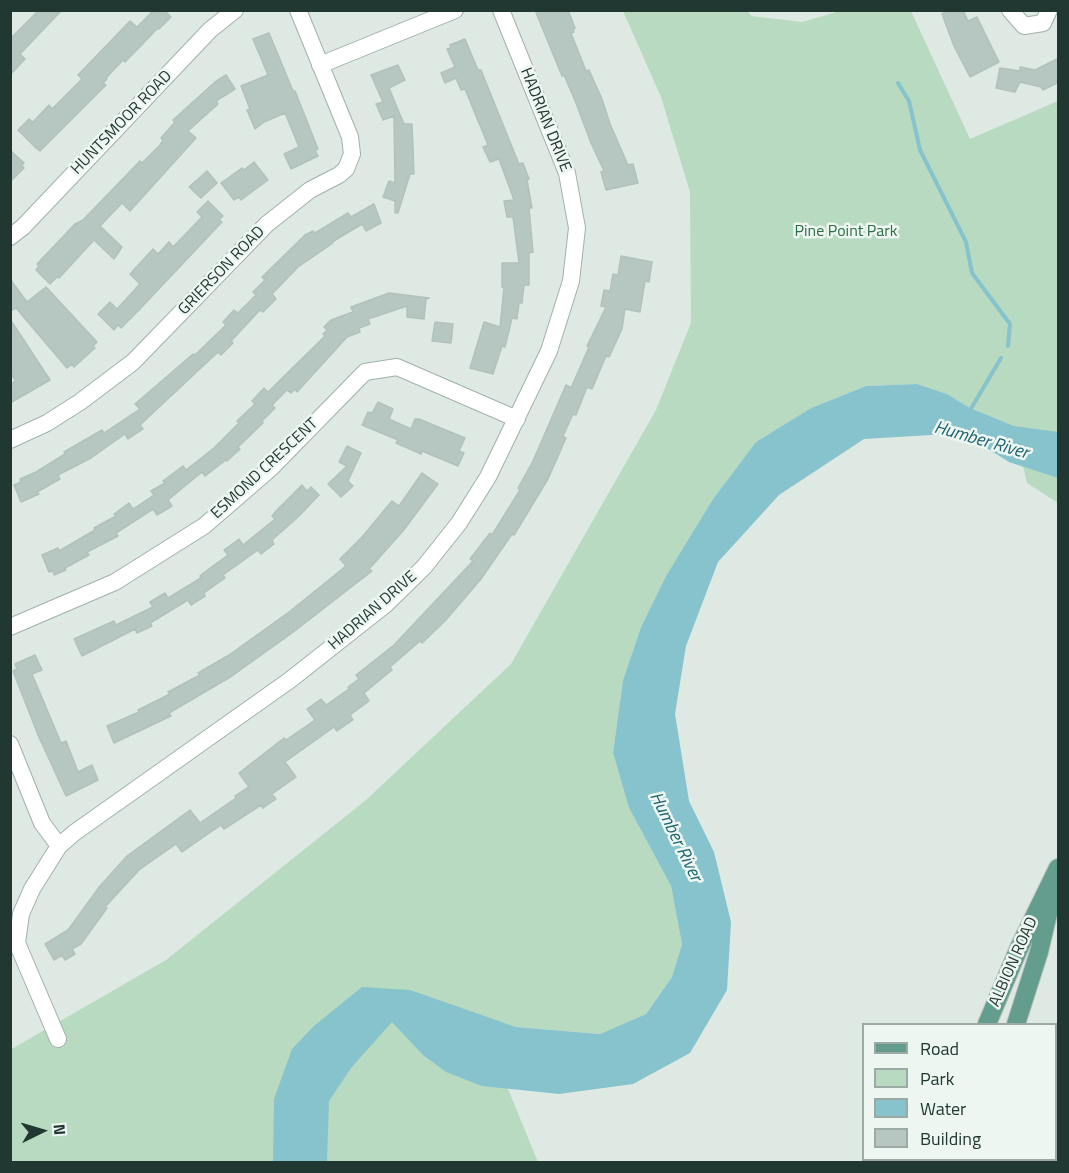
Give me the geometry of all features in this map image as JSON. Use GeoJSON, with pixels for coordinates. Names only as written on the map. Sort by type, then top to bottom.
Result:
{"type":"FeatureCollection","features":[{"type":"Feature","properties":{"kind":"main road","name":"ALBION ROAD"},"geometry":{"type":"LineString","coordinates":[[987,1023],[1019,948],[1059,869]]}},
{"type":"Feature","properties":{"kind":"main road","name":"ALBION ROAD"},"geometry":{"type":"LineString","coordinates":[[1016,1023],[1039,952],[1059,869]]}},
{"type":"Feature","properties":{"kind":"street","name":"HUNTSMOOR ROAD"},"geometry":{"type":"LineString","coordinates":[[10,237],[23,227],[210,30],[236,10]]}},
{"type":"Feature","properties":{"kind":"street"},"geometry":{"type":"LineString","coordinates":[[298,10],[320,66],[455,10]]}},
{"type":"Feature","properties":{"kind":"street","name":"HADRIAN DRIVE"},"geometry":{"type":"LineString","coordinates":[[57,1039],[17,943],[21,915],[32,889],[59,846],[74,833],[290,680],[385,605],[424,567],[459,523],[488,477],[549,351],[571,281],[578,228],[567,173],[501,10]]}},
{"type":"Feature","properties":{"kind":"street"},"geometry":{"type":"LineString","coordinates":[[1010,10],[1024,26],[1043,23],[1049,10]]}},
{"type":"Feature","properties":{"kind":"street","name":"GRIERSON ROAD"},"geometry":{"type":"LineString","coordinates":[[10,440],[47,423],[110,380],[150,345],[282,210],[346,169],[351,162],[352,147],[320,66]]}},
{"type":"Feature","properties":{"kind":"street","name":"ESMOND CRESCENT"},"geometry":{"type":"LineString","coordinates":[[10,627],[115,582],[204,526],[271,468],[365,372],[397,367],[517,419]]}},
{"type":"Feature","properties":{"kind":"street"},"geometry":{"type":"LineString","coordinates":[[10,744],[42,823],[59,846]]}},
{"type":"Feature","properties":{"kind":"green space","name":"Pine Point Park"},"geometry":{"type":"Polygon","coordinates":[[[623,11],[747,11],[752,16],[802,22],[840,11],[911,11],[970,139],[1058,101],[1058,503],[1027,483],[1014,426],[970,408],[947,394],[917,384],[866,386],[811,408],[756,442],[713,499],[666,576],[641,627],[623,680],[613,753],[629,808],[671,886],[682,944],[672,977],[646,1014],[600,1034],[516,1027],[483,1016],[508,1089],[538,1162],[11,1162],[10,1050],[166,960],[366,800],[511,664],[656,410],[691,323],[690,192],[661,97],[623,11]]]}},
{"type":"Feature","properties":{"kind":"water","name":"Humber River"},"geometry":{"type":"Polygon","coordinates":[[[917,384],[947,394],[970,408],[1014,426],[1058,432],[1058,478],[1009,462],[974,440],[948,434],[864,439],[779,495],[718,562],[686,646],[675,714],[689,801],[714,852],[731,922],[727,990],[690,1053],[633,1084],[559,1094],[482,1086],[446,1072],[423,1055],[392,1022],[351,1068],[329,1101],[327,1162],[273,1162],[274,1099],[292,1049],[314,1026],[362,987],[410,990],[516,1027],[600,1034],[646,1014],[672,977],[682,944],[671,886],[629,808],[613,753],[623,680],[641,627],[666,576],[713,499],[756,442],[811,408],[866,386],[917,384]]]}},
{"type":"Feature","properties":{"kind":"building"},"geometry":{"type":"Polygon","coordinates":[[[39,10],[62,10],[20,54],[25,59],[10,75],[10,39],[39,10]]]}},
{"type":"Feature","properties":{"kind":"building"},"geometry":{"type":"Polygon","coordinates":[[[154,10],[164,10],[171,17],[125,62],[123,60],[106,78],[103,83],[106,85],[40,151],[37,149],[18,130],[29,119],[33,122],[49,105],[52,109],[82,79],[78,75],[130,21],[137,27],[154,10]]]}},
{"type":"Feature","properties":{"kind":"building"},"geometry":{"type":"Polygon","coordinates":[[[535,10],[568,10],[575,28],[571,33],[586,71],[589,70],[602,99],[628,165],[633,164],[638,183],[606,190],[601,172],[604,171],[535,10]]]}},
{"type":"Feature","properties":{"kind":"building"},"geometry":{"type":"Polygon","coordinates":[[[949,10],[963,10],[968,21],[977,17],[999,62],[970,77],[954,46],[942,14],[949,10]]]}},
{"type":"Feature","properties":{"kind":"building"},"geometry":{"type":"Polygon","coordinates":[[[269,33],[318,149],[315,151],[318,156],[291,169],[284,154],[299,147],[285,113],[264,122],[255,129],[241,86],[268,75],[253,39],[269,33]]]}},
{"type":"Feature","properties":{"kind":"building"},"geometry":{"type":"Polygon","coordinates":[[[465,39],[478,70],[481,70],[519,164],[523,163],[529,179],[527,180],[532,208],[529,208],[533,252],[529,253],[529,285],[524,285],[517,319],[512,318],[505,347],[502,346],[493,374],[470,368],[484,322],[500,327],[504,287],[502,287],[502,263],[519,263],[513,217],[507,217],[504,201],[514,200],[499,159],[490,162],[483,147],[488,145],[465,89],[461,90],[456,78],[445,83],[441,73],[455,67],[447,49],[451,48],[450,45],[465,39]]]}},
{"type":"Feature","properties":{"kind":"building"},"geometry":{"type":"Polygon","coordinates":[[[1059,58],[1059,82],[1043,90],[1041,87],[1020,82],[1015,92],[996,88],[1000,68],[1020,71],[1020,67],[1035,70],[1059,58]]]}},
{"type":"Feature","properties":{"kind":"building"},"geometry":{"type":"Polygon","coordinates":[[[398,65],[405,80],[389,88],[404,124],[412,124],[414,174],[410,174],[398,213],[395,213],[395,201],[383,197],[389,181],[395,183],[394,116],[383,120],[376,104],[383,102],[371,75],[398,65]]]}},
{"type":"Feature","properties":{"kind":"building"},"geometry":{"type":"Polygon","coordinates":[[[226,75],[235,89],[216,101],[218,104],[188,131],[196,138],[130,211],[122,203],[100,226],[122,247],[114,259],[94,240],[59,278],[58,276],[50,284],[36,270],[39,266],[37,264],[140,161],[142,163],[160,145],[163,140],[161,138],[175,122],[173,120],[226,75]]]}},
{"type":"Feature","properties":{"kind":"building"},"geometry":{"type":"Polygon","coordinates":[[[10,150],[24,163],[22,165],[24,168],[10,182],[10,150]]]}},
{"type":"Feature","properties":{"kind":"building"},"geometry":{"type":"Polygon","coordinates":[[[254,162],[268,180],[241,200],[239,197],[234,200],[221,183],[254,162]]]}},
{"type":"Feature","properties":{"kind":"building"},"geometry":{"type":"Polygon","coordinates":[[[207,171],[217,183],[201,198],[189,187],[207,171]]]}},
{"type":"Feature","properties":{"kind":"building"},"geometry":{"type":"Polygon","coordinates":[[[208,201],[223,216],[219,220],[222,222],[121,328],[118,325],[114,330],[98,314],[110,302],[117,309],[140,284],[130,274],[153,249],[158,254],[169,242],[173,247],[202,217],[197,212],[208,201]]]}},
{"type":"Feature","properties":{"kind":"building"},"geometry":{"type":"Polygon","coordinates":[[[374,204],[381,223],[366,231],[362,224],[298,267],[272,294],[276,299],[263,312],[260,310],[221,355],[218,352],[140,425],[143,429],[128,439],[125,434],[91,458],[58,475],[60,479],[37,492],[39,494],[21,502],[14,485],[21,482],[20,479],[36,472],[65,454],[64,452],[102,430],[104,433],[140,409],[135,404],[193,354],[195,355],[226,325],[223,322],[234,310],[238,313],[256,295],[253,292],[265,280],[262,277],[305,235],[313,231],[315,233],[348,213],[351,217],[374,204]]]}},
{"type":"Feature","properties":{"kind":"building"},"geometry":{"type":"Polygon","coordinates":[[[621,256],[652,262],[649,282],[645,281],[640,312],[625,309],[622,329],[609,357],[606,356],[592,389],[587,387],[576,415],[573,414],[563,436],[566,438],[548,479],[514,535],[512,534],[481,579],[445,621],[422,643],[420,641],[390,667],[392,670],[364,693],[369,701],[350,715],[353,720],[337,731],[334,727],[285,762],[296,777],[272,794],[276,799],[263,808],[261,805],[224,829],[221,825],[182,852],[176,844],[139,870],[105,907],[107,908],[81,944],[72,949],[75,954],[65,960],[62,955],[54,960],[45,944],[68,930],[100,886],[127,856],[190,810],[200,823],[249,787],[239,773],[284,738],[286,740],[315,720],[307,709],[321,699],[326,705],[349,689],[348,687],[359,679],[356,675],[394,645],[473,561],[470,559],[490,533],[492,535],[520,490],[518,488],[533,461],[566,385],[571,388],[589,347],[587,346],[606,307],[601,306],[604,290],[610,291],[613,274],[618,275],[621,256]]]}},
{"type":"Feature","properties":{"kind":"building"},"geometry":{"type":"Polygon","coordinates":[[[10,279],[27,302],[46,287],[97,342],[93,346],[95,348],[74,367],[72,364],[67,368],[16,308],[10,311],[10,279]]]}},
{"type":"Feature","properties":{"kind":"building"},"geometry":{"type":"Polygon","coordinates":[[[389,293],[429,298],[426,299],[424,319],[407,317],[407,306],[368,319],[370,324],[359,328],[360,332],[347,337],[297,392],[295,389],[291,393],[287,390],[272,405],[275,408],[262,421],[263,423],[227,461],[205,476],[202,472],[168,500],[172,506],[157,515],[153,509],[116,533],[118,536],[87,552],[89,555],[65,568],[66,570],[54,575],[53,571],[49,572],[42,555],[58,548],[59,551],[95,530],[94,528],[116,516],[114,514],[129,503],[133,509],[154,495],[151,491],[165,483],[163,481],[183,466],[186,470],[214,448],[255,404],[252,401],[264,388],[268,392],[325,336],[323,334],[327,330],[324,327],[331,320],[353,312],[351,307],[389,293]]]}},
{"type":"Feature","properties":{"kind":"building"},"geometry":{"type":"Polygon","coordinates":[[[10,319],[50,380],[10,403],[10,384],[16,381],[10,373],[10,319]]]}},
{"type":"Feature","properties":{"kind":"building"},"geometry":{"type":"Polygon","coordinates":[[[435,322],[453,324],[451,343],[432,341],[435,322]]]}},
{"type":"Feature","properties":{"kind":"building"},"geometry":{"type":"Polygon","coordinates":[[[378,402],[393,409],[389,419],[411,429],[415,419],[419,419],[465,438],[459,451],[464,453],[458,466],[422,451],[421,454],[396,443],[398,440],[362,425],[368,412],[372,413],[378,402]]]}},
{"type":"Feature","properties":{"kind":"building"},"geometry":{"type":"Polygon","coordinates":[[[347,446],[361,453],[348,481],[353,486],[341,497],[328,484],[347,466],[339,462],[347,446]]]}},
{"type":"Feature","properties":{"kind":"building"},"geometry":{"type":"Polygon","coordinates":[[[422,473],[438,484],[403,531],[369,569],[372,571],[232,676],[169,713],[171,716],[114,743],[107,726],[139,712],[138,710],[200,675],[198,673],[229,655],[289,612],[346,566],[340,559],[392,501],[399,506],[422,473]]]}},
{"type":"Feature","properties":{"kind":"building"},"geometry":{"type":"Polygon","coordinates":[[[302,485],[307,491],[311,487],[319,495],[272,540],[274,544],[261,554],[258,550],[223,575],[225,578],[191,605],[188,600],[150,623],[152,626],[137,633],[135,629],[82,656],[74,639],[114,621],[116,625],[153,607],[150,602],[165,593],[168,598],[201,578],[202,574],[228,555],[224,550],[239,539],[243,545],[275,519],[272,516],[302,485]]]}},
{"type":"Feature","properties":{"kind":"building"},"geometry":{"type":"Polygon","coordinates":[[[35,655],[42,670],[32,674],[61,743],[66,741],[78,772],[92,765],[98,780],[66,796],[38,735],[13,671],[17,669],[15,664],[35,655]]]}},
{"type":"Feature","properties":{"kind":"waterway"},"geometry":{"type":"LineString","coordinates":[[898,83],[909,101],[920,150],[966,242],[972,273],[1010,324],[1008,346]]}},
{"type":"Feature","properties":{"kind":"waterway"},"geometry":{"type":"LineString","coordinates":[[969,412],[1001,358]]}}]}
